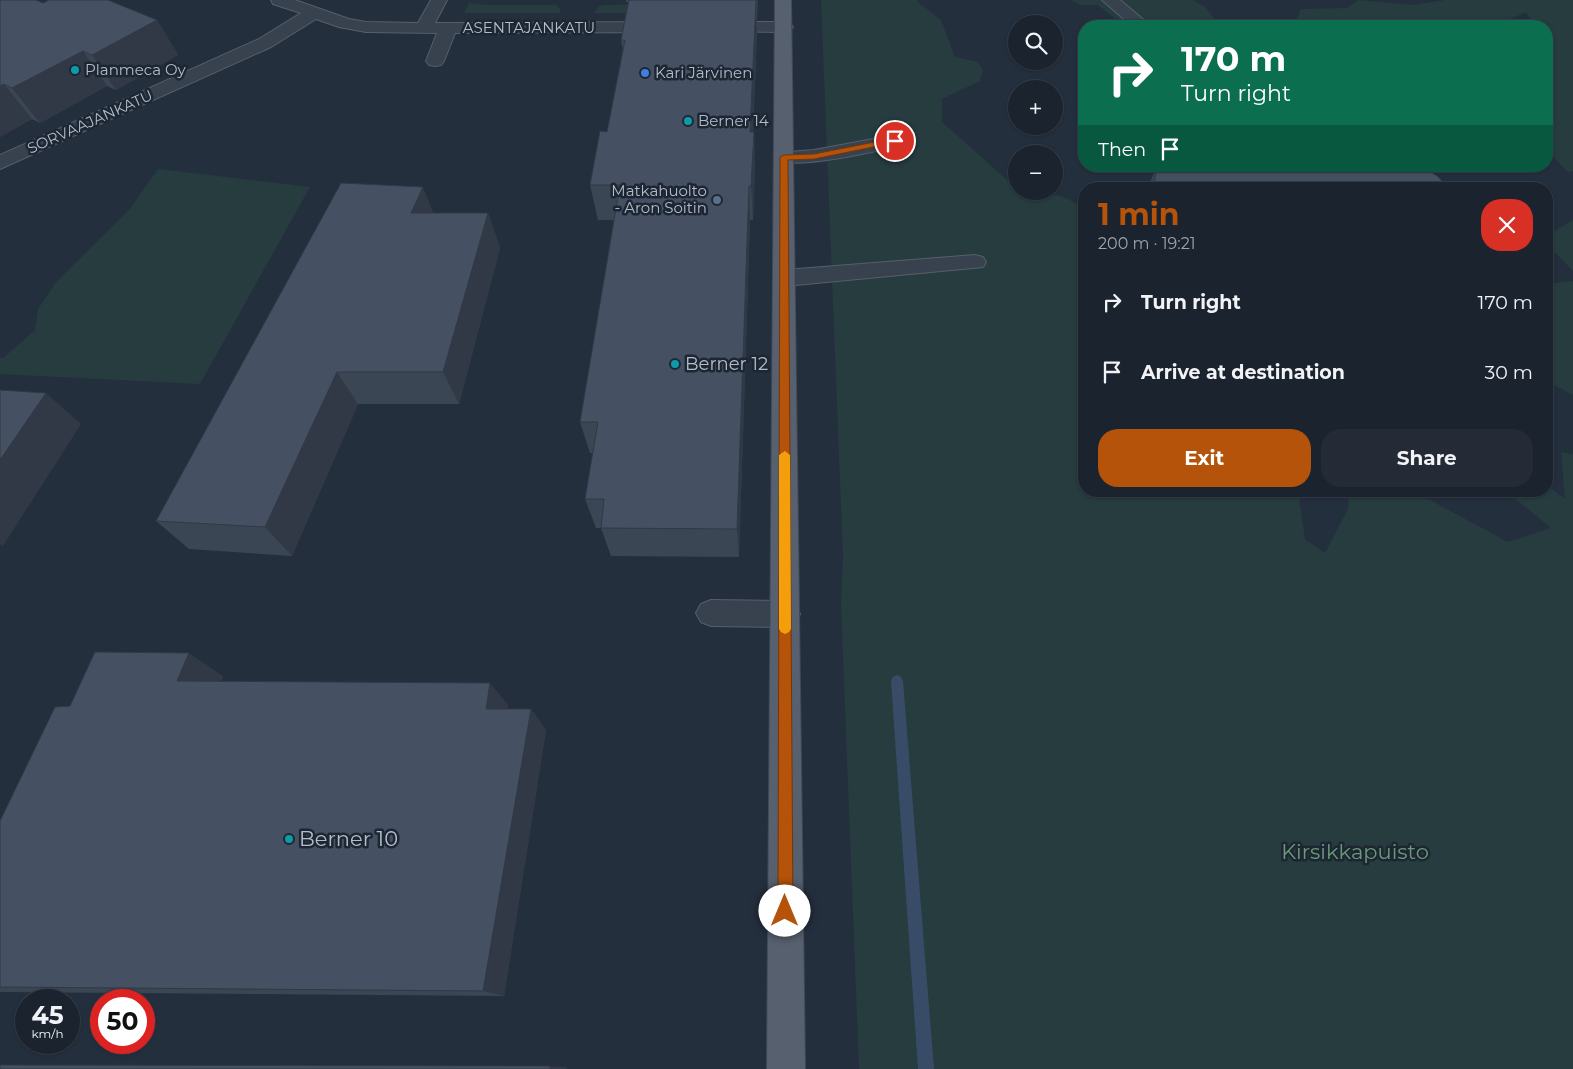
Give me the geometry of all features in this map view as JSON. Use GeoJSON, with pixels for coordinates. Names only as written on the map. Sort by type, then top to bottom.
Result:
{"type":"FeatureCollection","features":[{"type":"Feature","properties":{"kind":"main road"},"geometry":{"type":"LineString","coordinates":[[783,0],[786,1069]]}},
{"type":"Feature","properties":{"kind":"street","name":"ASENTAJANKATU"},"geometry":{"type":"LineString","coordinates":[[279,0],[345,23],[366,26],[424,28],[673,27]]}},
{"type":"Feature","properties":{"kind":"street"},"geometry":{"type":"LineString","coordinates":[[424,28],[439,0]]}},
{"type":"Feature","properties":{"kind":"street"},"geometry":{"type":"LineString","coordinates":[[1110,0],[1135,20]]}},
{"type":"Feature","properties":{"kind":"street","name":"SORVAAJANKATU"},"geometry":{"type":"LineString","coordinates":[[0,163],[265,43],[314,13]]}},
{"type":"Feature","properties":{"kind":"street"},"geometry":{"type":"LineString","coordinates":[[702,27],[784,27]]}},
{"type":"Feature","properties":{"kind":"street"},"geometry":{"type":"LineString","coordinates":[[435,60],[448,28]]}},
{"type":"Feature","properties":{"kind":"street"},"geometry":{"type":"LineString","coordinates":[[784,157],[814,156],[895,141]]}},
{"type":"Feature","properties":{"kind":"street"},"geometry":{"type":"LineString","coordinates":[[784,278],[976,262]]}},
{"type":"Feature","properties":{"kind":"street"},"geometry":{"type":"LineString","coordinates":[[711,613],[785,614]]}},
{"type":"Feature","properties":{"kind":"green space","name":"Kirsikkapuisto"},"geometry":{"type":"Polygon","coordinates":[[[821,0],[918,0],[918,2],[941,20],[955,57],[978,62],[983,70],[980,81],[942,99],[942,122],[1008,180],[1008,200],[1063,200],[1063,197],[1078,205],[1078,497],[1299,497],[1305,539],[1325,553],[1348,509],[1349,497],[1421,497],[1508,542],[1551,528],[1513,497],[1553,497],[1553,490],[1565,499],[1561,452],[1573,454],[1573,1069],[859,1069],[841,604],[843,556],[821,0]]]}},
{"type":"Feature","properties":{"kind":"green space"},"geometry":{"type":"Polygon","coordinates":[[[1071,0],[1193,0],[1205,7],[1215,20],[1117,20],[1098,5],[1081,5],[1071,0]]]}},
{"type":"Feature","properties":{"kind":"green space"},"geometry":{"type":"Polygon","coordinates":[[[1358,0],[1413,5],[1445,0],[1573,0],[1573,171],[1568,172],[1553,156],[1553,20],[1531,20],[1526,12],[1508,20],[1296,20],[1301,9],[1347,8],[1358,0]]]}},
{"type":"Feature","properties":{"kind":"green space"},"geometry":{"type":"Polygon","coordinates":[[[469,3],[489,5],[556,5],[560,9],[560,13],[464,13],[469,3]]]}},
{"type":"Feature","properties":{"kind":"green space"},"geometry":{"type":"Polygon","coordinates":[[[672,4],[671,13],[594,13],[598,7],[603,5],[672,4]]]}},
{"type":"Feature","properties":{"kind":"green space"},"geometry":{"type":"Polygon","coordinates":[[[158,169],[310,187],[200,384],[0,374],[0,358],[3,358],[35,330],[38,309],[56,282],[129,210],[158,169]]]}},
{"type":"Feature","properties":{"kind":"green space"},"geometry":{"type":"Polygon","coordinates":[[[1573,220],[1573,271],[1553,250],[1553,232],[1573,220]]]}},
{"type":"Feature","properties":{"kind":"green space"},"geometry":{"type":"Polygon","coordinates":[[[1573,281],[1573,395],[1553,385],[1553,283],[1573,281]]]}},
{"type":"Feature","properties":{"kind":"building"},"geometry":{"type":"Polygon","coordinates":[[[0,0],[36,0],[43,3],[49,0],[108,0],[157,20],[92,55],[83,51],[12,88],[4,84],[0,86],[0,0]]]}},
{"type":"Feature","properties":{"kind":"building"},"geometry":{"type":"Polygon","coordinates":[[[629,0],[756,0],[750,132],[754,132],[751,186],[749,186],[737,529],[601,528],[604,499],[585,499],[598,422],[580,422],[620,185],[590,185],[600,131],[607,132],[625,40],[621,40],[629,0]]]}},
{"type":"Feature","properties":{"kind":"building"},"geometry":{"type":"Polygon","coordinates":[[[1156,172],[1431,172],[1443,182],[1154,182],[1156,172]]]}},
{"type":"Feature","properties":{"kind":"building"},"geometry":{"type":"Polygon","coordinates":[[[341,183],[423,187],[411,213],[488,213],[443,372],[337,372],[265,527],[156,521],[341,183]]]}},
{"type":"Feature","properties":{"kind":"building"},"geometry":{"type":"Polygon","coordinates":[[[0,390],[46,393],[0,460],[0,390]]]}},
{"type":"Feature","properties":{"kind":"building","name":"Berner 10"},"geometry":{"type":"Polygon","coordinates":[[[95,652],[189,653],[177,681],[490,683],[486,709],[531,709],[483,991],[0,987],[0,821],[55,707],[70,706],[95,652]]]}},
{"type":"Feature","properties":{"kind":"building"},"geometry":{"type":"Polygon","coordinates":[[[0,1065],[550,1066],[550,1069],[0,1069],[0,1065]]]}},
{"type":"Feature","properties":{"kind":"waterway"},"geometry":{"type":"LineString","coordinates":[[897,681],[926,1069]]}},
{"type":"Feature","properties":{"kind":"slow traffic"},"geometry":{"type":"LineString","coordinates":[[785,455],[785,629]]}},
{"type":"Feature","properties":{"kind":"place","name":"Planmeca Oy"},"geometry":{"type":"Point","coordinates":[75,70]}},
{"type":"Feature","properties":{"kind":"place","name":"Kari Järvinen"},"geometry":{"type":"Point","coordinates":[645,73]}},
{"type":"Feature","properties":{"kind":"place","name":"Berner 14"},"geometry":{"type":"Point","coordinates":[688,121]}},
{"type":"Feature","properties":{"kind":"place","name":"Matkahuolto - Aron Soitin"},"geometry":{"type":"Point","coordinates":[717,200]}},
{"type":"Feature","properties":{"kind":"place","name":"Berner 12"},"geometry":{"type":"Point","coordinates":[675,364]}},
{"type":"Feature","properties":{"kind":"place","name":"Berner 10"},"geometry":{"type":"Point","coordinates":[289,839]}},
{"type":"Feature","properties":{"kind":"route"},"geometry":{"type":"LineString","coordinates":[[785,911],[784,157],[814,156],[895,141]]}}]}
